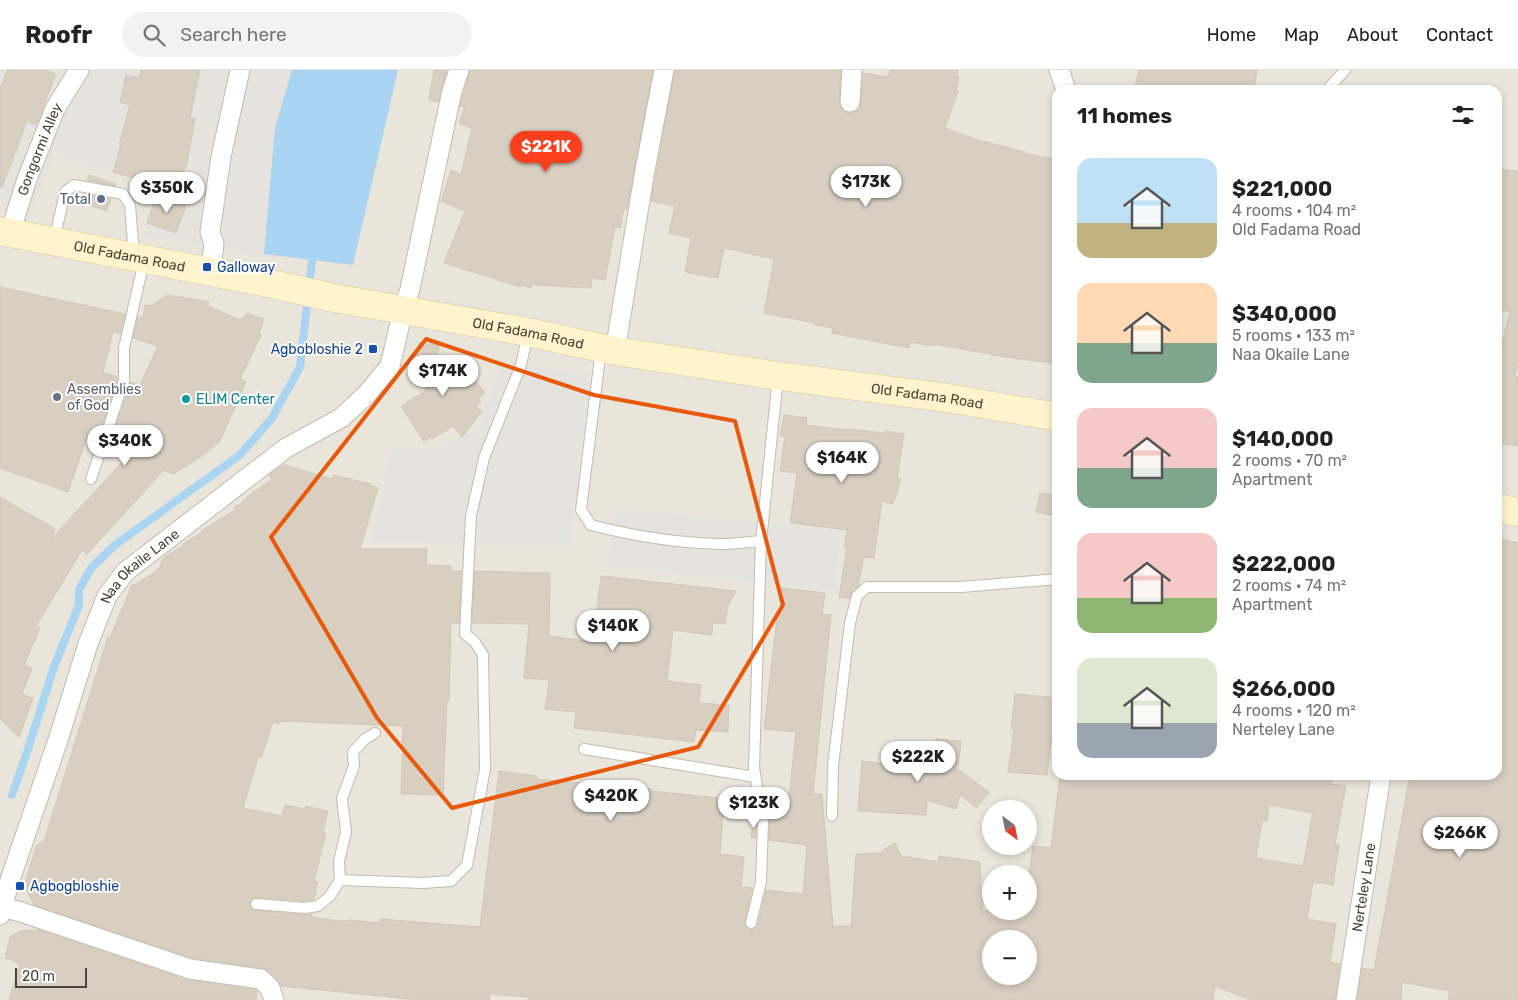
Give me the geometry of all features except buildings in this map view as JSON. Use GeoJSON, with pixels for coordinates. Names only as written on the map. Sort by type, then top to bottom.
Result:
{"type":"FeatureCollection","features":[{"type":"Feature","properties":{"kind":"street","name":"Gongormi Alley"},"geometry":{"type":"LineString","coordinates":[[5,232],[55,109],[79,70]]}},
{"type":"Feature","properties":{"kind":"street"},"geometry":{"type":"LineString","coordinates":[[210,273],[214,244],[210,232],[221,157],[240,70]]}},
{"type":"Feature","properties":{"kind":"street","name":"Naa Okaile Lane"},"geometry":{"type":"LineString","coordinates":[[1,911],[88,644],[107,596],[125,572],[286,448],[341,418],[366,395],[390,366],[410,289],[458,70]]}},
{"type":"Feature","properties":{"kind":"street"},"geometry":{"type":"LineString","coordinates":[[608,350],[664,70]]}},
{"type":"Feature","properties":{"kind":"street"},"geometry":{"type":"LineString","coordinates":[[850,102],[852,70]]}},
{"type":"Feature","properties":{"kind":"street"},"geometry":{"type":"LineString","coordinates":[[1059,70],[1064,85]]}},
{"type":"Feature","properties":{"kind":"street","name":"Old Fadama Road"},"geometry":{"type":"LineString","coordinates":[[5,232],[263,282],[334,298],[528,332],[608,350],[779,376],[948,398],[1052,415]]}},
{"type":"Feature","properties":{"kind":"street"},"geometry":{"type":"LineString","coordinates":[[1502,509],[1518,512]]}},
{"type":"Feature","properties":{"kind":"street","name":"Nerteley Lane"},"geometry":{"type":"LineString","coordinates":[[1346,1000],[1380,780]]}},
{"type":"Feature","properties":{"kind":"street"},"geometry":{"type":"LineString","coordinates":[[1,911],[21,912],[190,969],[261,979],[270,988],[274,1000]]}},
{"type":"Feature","properties":{"kind":"lane"},"geometry":{"type":"LineString","coordinates":[[1332,85],[1345,70]]}},
{"type":"Feature","properties":{"kind":"lane"},"geometry":{"type":"LineString","coordinates":[[53,242],[66,192],[74,184],[123,194],[130,205],[139,259],[124,348],[124,381],[91,479]]}},
{"type":"Feature","properties":{"kind":"lane"},"geometry":{"type":"LineString","coordinates":[[340,880],[423,883],[451,881],[467,865],[485,769],[482,654],[475,642],[465,634],[472,516],[484,458],[521,365],[528,332]]}},
{"type":"Feature","properties":{"kind":"lane"},"geometry":{"type":"LineString","coordinates":[[608,350],[581,510],[591,525],[620,533],[682,542],[723,544],[761,541]]}},
{"type":"Feature","properties":{"kind":"lane"},"geometry":{"type":"LineString","coordinates":[[751,923],[761,882],[763,822],[754,768],[761,541],[779,376]]}},
{"type":"Feature","properties":{"kind":"lane"},"geometry":{"type":"LineString","coordinates":[[832,816],[833,766],[850,622],[857,596],[867,587],[961,587],[1052,579]]}},
{"type":"Feature","properties":{"kind":"lane"},"geometry":{"type":"LineString","coordinates":[[256,904],[305,908],[318,906],[330,896],[340,880],[339,861],[346,832],[342,798],[354,766],[353,752],[364,739],[375,734]]}},
{"type":"Feature","properties":{"kind":"lane"},"geometry":{"type":"LineString","coordinates":[[584,749],[755,777]]}},
{"type":"Feature","properties":{"kind":"highlighted area"},"geometry":{"type":"Polygon","coordinates":[[[426,339],[594,395],[735,421],[783,605],[698,747],[452,808],[377,718],[271,537],[426,339]]]}},
{"type":"Feature","properties":{"kind":"shaded area"},"geometry":{"type":"Polygon","coordinates":[[[0,70],[353,264],[398,70],[1518,70],[1518,1000],[0,1000],[0,70]]]}},
{"type":"Feature","properties":{"kind":"shaded area"},"geometry":{"type":"Polygon","coordinates":[[[0,70],[314,70],[275,258],[141,236],[156,188],[54,154],[31,217],[0,211],[0,70]]]}},
{"type":"Feature","properties":{"kind":"shaded area"},"geometry":{"type":"Polygon","coordinates":[[[501,362],[589,375],[569,546],[371,541],[392,447],[434,448],[479,429],[501,362]]]}},
{"type":"Feature","properties":{"kind":"shaded area"},"geometry":{"type":"Polygon","coordinates":[[[616,508],[841,531],[834,591],[608,566],[616,508]]]}},
{"type":"Feature","properties":{"kind":"water"},"geometry":{"type":"Polygon","coordinates":[[[292,70],[398,70],[353,265],[264,254],[275,128],[292,70]]]}},
{"type":"Feature","properties":{"kind":"waterway"},"geometry":{"type":"LineString","coordinates":[[12,795],[54,667],[79,605],[79,590],[91,568],[115,545],[240,455],[272,418],[300,367],[313,251]]}},
{"type":"Feature","properties":{"kind":"place","name":"Total"},"geometry":{"type":"Point","coordinates":[101,199]}},
{"type":"Feature","properties":{"kind":"place","name":"Galloway"},"geometry":{"type":"Point","coordinates":[207,267]}},
{"type":"Feature","properties":{"kind":"place","name":"Agbobloshie 2"},"geometry":{"type":"Point","coordinates":[373,349]}},
{"type":"Feature","properties":{"kind":"place","name":"Assemblies of God"},"geometry":{"type":"Point","coordinates":[57,397]}},
{"type":"Feature","properties":{"kind":"place","name":"ELIM Center"},"geometry":{"type":"Point","coordinates":[186,399]}},
{"type":"Feature","properties":{"kind":"place","name":"Agbogbloshie"},"geometry":{"type":"Point","coordinates":[20,886]}}]}
